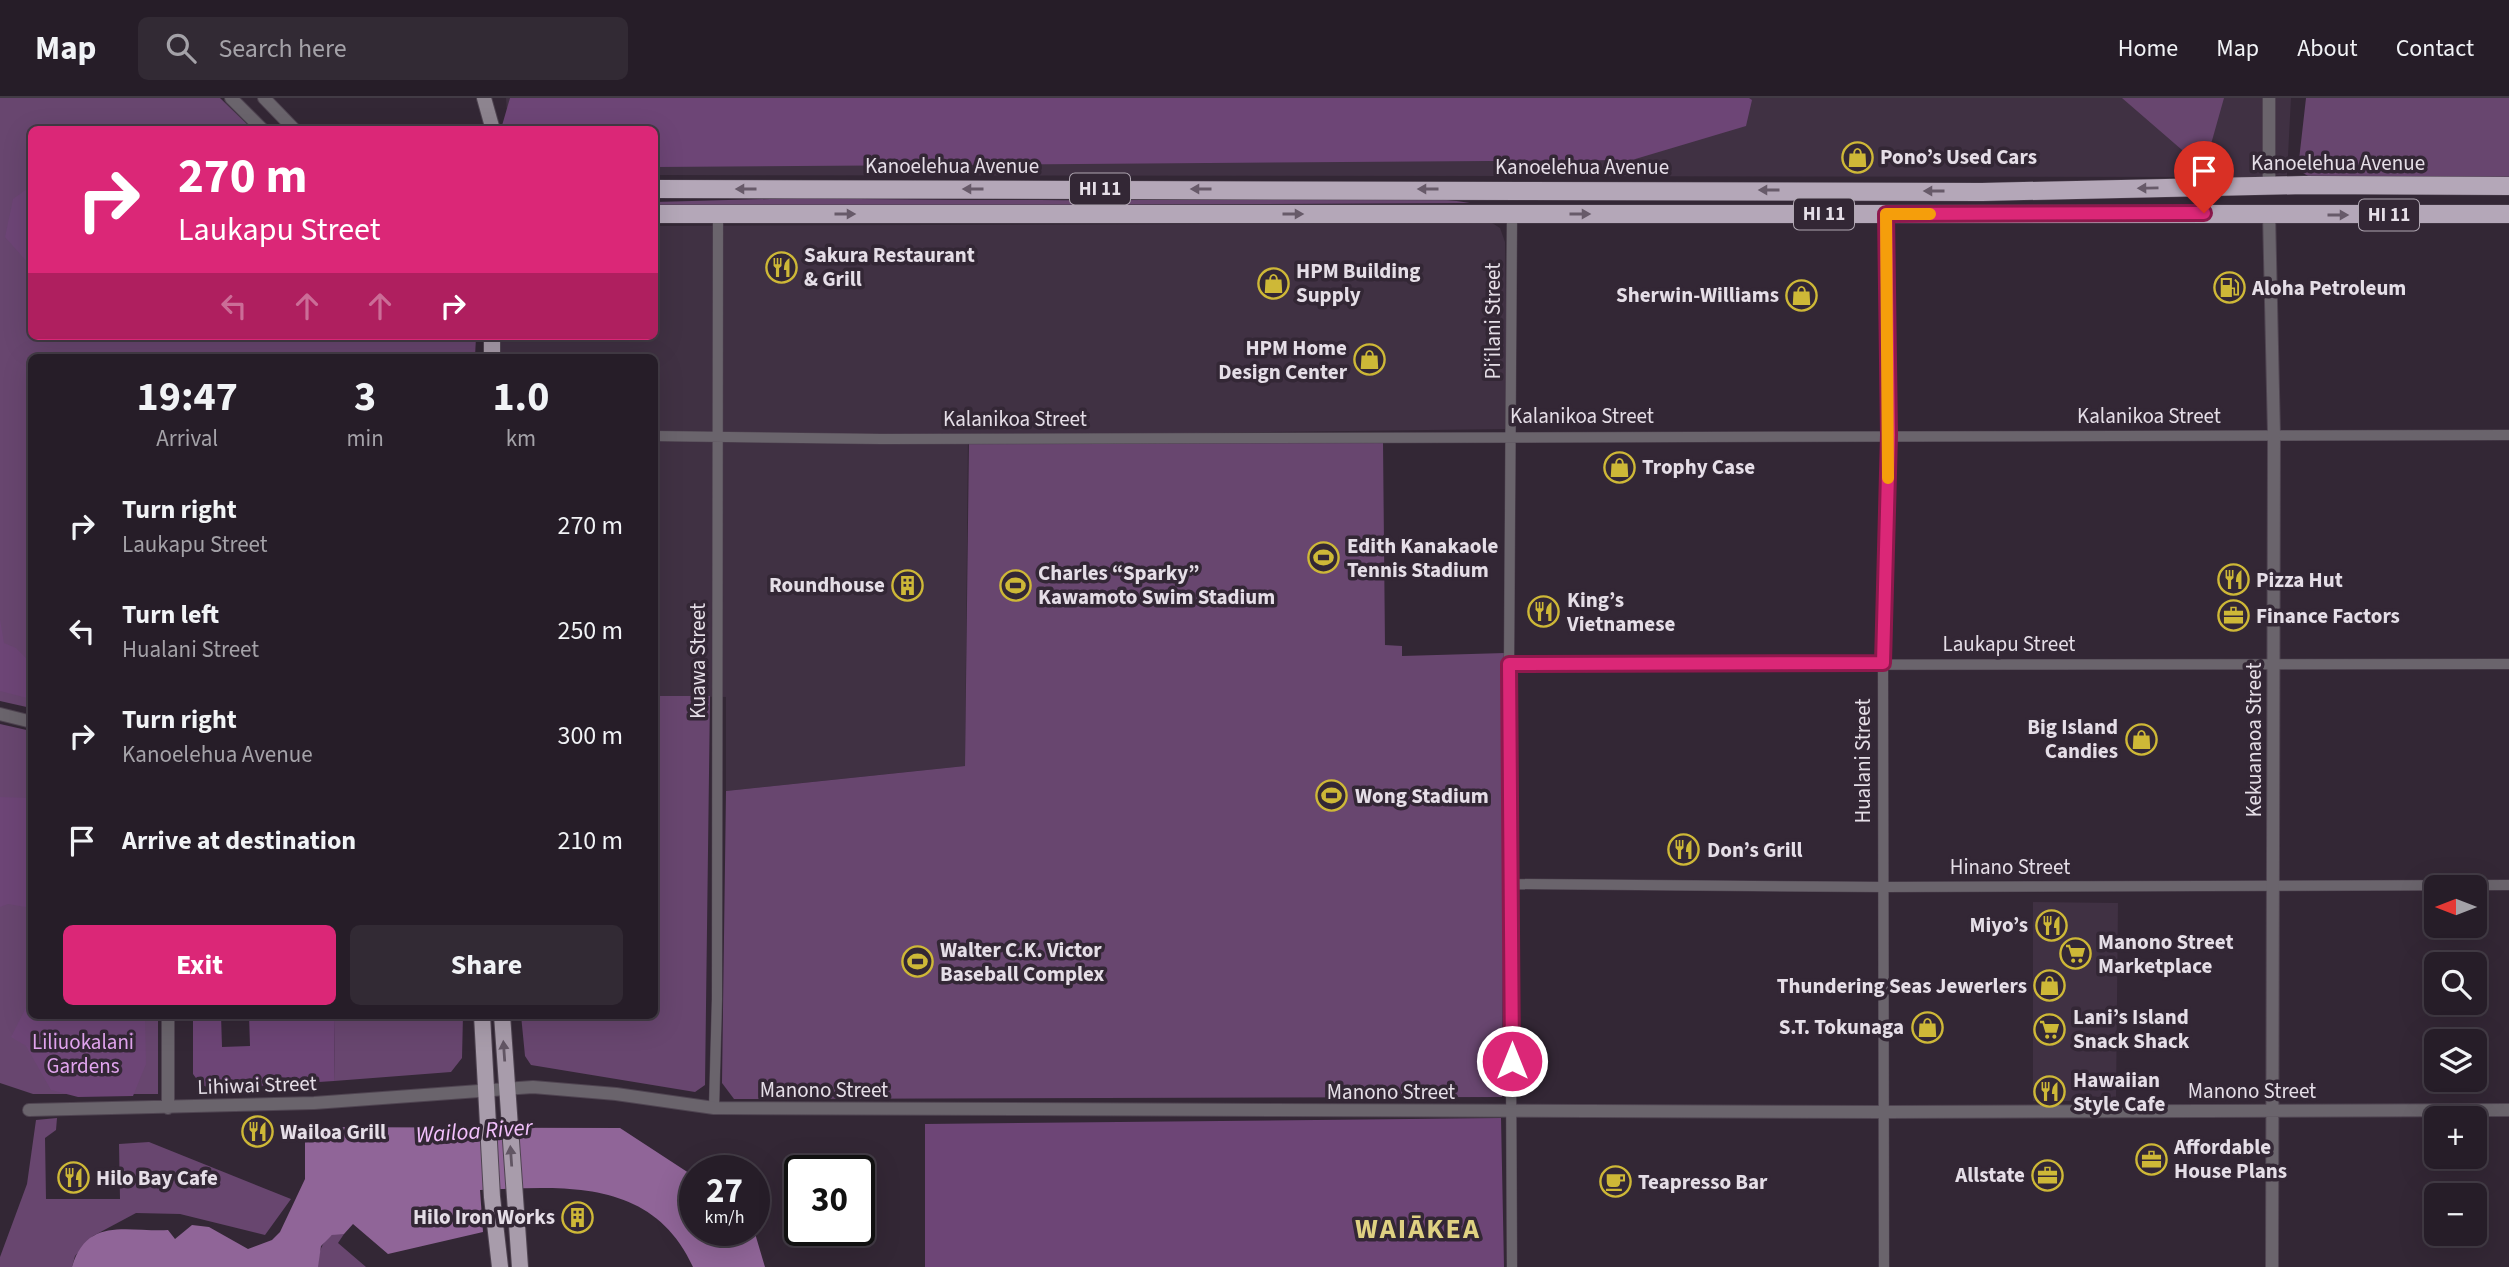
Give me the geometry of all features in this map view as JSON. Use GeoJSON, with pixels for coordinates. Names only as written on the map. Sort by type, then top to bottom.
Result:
{"type":"FeatureCollection","features":[{"type":"Feature","properties":{"kind":"highway","name":"Kanoelehua Avenue"},"geometry":{"type":"LineString","coordinates":[[658,189],[1982,192],[2509,186]]}},
{"type":"Feature","properties":{"kind":"highway"},"geometry":{"type":"LineString","coordinates":[[2269,187],[2269,214]]}},
{"type":"Feature","properties":{"kind":"highway"},"geometry":{"type":"LineString","coordinates":[[1456,189],[1498,205],[1512,215],[1522,203],[1546,190]]}},
{"type":"Feature","properties":{"kind":"highway","name":"HI 11"},"geometry":{"type":"LineString","coordinates":[[658,214],[2509,214]]}},
{"type":"Feature","properties":{"kind":"main road"},"geometry":{"type":"LineString","coordinates":[[484,98],[492,126]]}},
{"type":"Feature","properties":{"kind":"main road"},"geometry":{"type":"LineString","coordinates":[[482,1019],[492,1197],[500,1267]]}},
{"type":"Feature","properties":{"kind":"main road"},"geometry":{"type":"LineString","coordinates":[[502,1019],[520,1267]]}},
{"type":"Feature","properties":{"kind":"street"},"geometry":{"type":"LineString","coordinates":[[232,98],[259,126]]}},
{"type":"Feature","properties":{"kind":"street"},"geometry":{"type":"LineString","coordinates":[[264,98],[291,126]]}},
{"type":"Feature","properties":{"kind":"street"},"geometry":{"type":"LineString","coordinates":[[2269,98],[2269,187]]}},
{"type":"Feature","properties":{"kind":"street","name":"Kuawa Street"},"geometry":{"type":"LineString","coordinates":[[714,1108],[717,999],[718,214]]}},
{"type":"Feature","properties":{"kind":"street","name":"Hualani Street"},"geometry":{"type":"LineString","coordinates":[[1884,1267],[1886,1112],[1883,663],[1889,435],[1886,214]]}},
{"type":"Feature","properties":{"kind":"street","name":"Kekuanaoa Street"},"geometry":{"type":"LineString","coordinates":[[2269,214],[2274,435],[2272,1267]]}},
{"type":"Feature","properties":{"kind":"street","name":"Pi‘ilani Street"},"geometry":{"type":"LineString","coordinates":[[1512,215],[1509,664],[1513,1267]]}},
{"type":"Feature","properties":{"kind":"street","name":"Kalanikoa Street"},"geometry":{"type":"LineString","coordinates":[[658,436],[894,439],[1512,435],[2509,435]]}},
{"type":"Feature","properties":{"kind":"street","name":"Laukapu Street"},"geometry":{"type":"LineString","coordinates":[[1509,664],[2509,664]]}},
{"type":"Feature","properties":{"kind":"street"},"geometry":{"type":"LineString","coordinates":[[0,714],[28,721]]}},
{"type":"Feature","properties":{"kind":"street","name":"Hinano Street"},"geometry":{"type":"LineString","coordinates":[[1510,884],[1883,887],[2509,885]]}},
{"type":"Feature","properties":{"kind":"street"},"geometry":{"type":"LineString","coordinates":[[168,1019],[168,1108]]}},
{"type":"Feature","properties":{"kind":"street","name":"Manono Street"},"geometry":{"type":"LineString","coordinates":[[485,1089],[582,1090],[714,1108],[1886,1112],[2509,1110]]}},
{"type":"Feature","properties":{"kind":"street","name":"Lihiwai Street"},"geometry":{"type":"LineString","coordinates":[[29,1110],[314,1103],[485,1089]]}},
{"type":"Feature","properties":{"kind":"shaded area"},"geometry":{"type":"Polygon","coordinates":[[[506,98],[2291,98],[2287,175],[2239,177],[658,175],[658,126],[508,126],[506,98]]]}},
{"type":"Feature","properties":{"kind":"shaded area"},"geometry":{"type":"Polygon","coordinates":[[[1492,223],[1500,228],[1505,242],[1508,429],[968,436],[965,766],[726,791],[726,697],[658,696],[658,354],[501,354],[501,340],[658,340],[658,226],[1492,223]]]}},
{"type":"Feature","properties":{"kind":"shaded area","name":"Manono Street Marketplace"},"geometry":{"type":"Polygon","coordinates":[[[2033,902],[2118,903],[2116,1101],[2033,1101],[2033,902]]]}},
{"type":"Feature","properties":{"kind":"green space"},"geometry":{"type":"Polygon","coordinates":[[[0,98],[220,98],[249,126],[28,126],[28,340],[476,340],[475,354],[28,354],[28,707],[0,701],[0,98]]]}},
{"type":"Feature","properties":{"kind":"green space"},"geometry":{"type":"Polygon","coordinates":[[[510,98],[1752,100],[1746,126],[1632,160],[658,167],[658,126],[502,126],[510,98]]]}},
{"type":"Feature","properties":{"kind":"green space"},"geometry":{"type":"Polygon","coordinates":[[[2122,98],[2224,98],[2204,169],[2122,98]]]}},
{"type":"Feature","properties":{"kind":"green space"},"geometry":{"type":"Polygon","coordinates":[[[2306,98],[2509,98],[2509,178],[2310,177],[2301,172],[2299,160],[2306,98]]]}},
{"type":"Feature","properties":{"kind":"green space"},"geometry":{"type":"Polygon","coordinates":[[[28,188],[28,263],[5,237],[13,199],[28,188]]]}},
{"type":"Feature","properties":{"kind":"green space"},"geometry":{"type":"Polygon","coordinates":[[[1412,197],[1470,203],[658,207],[658,202],[805,198],[1236,200],[1412,197]]]}},
{"type":"Feature","properties":{"kind":"green space"},"geometry":{"type":"Polygon","coordinates":[[[969,441],[1383,442],[1385,645],[1402,646],[1402,656],[1505,653],[1502,1097],[734,1099],[722,1083],[726,791],[965,766],[969,441]]]}},
{"type":"Feature","properties":{"kind":"green space"},"geometry":{"type":"Polygon","coordinates":[[[0,619],[4,643],[16,648],[28,660],[28,698],[0,691],[0,619]]]}},
{"type":"Feature","properties":{"kind":"green space"},"geometry":{"type":"Polygon","coordinates":[[[658,696],[710,696],[705,1085],[695,1092],[531,1065],[525,1056],[521,1019],[658,1019],[658,696]]]}},
{"type":"Feature","properties":{"kind":"green space","name":"Liliuokalani Gardens"},"geometry":{"type":"Polygon","coordinates":[[[0,724],[28,730],[28,1019],[158,1019],[158,1094],[33,1094],[0,1083],[0,724]]]}},
{"type":"Feature","properties":{"kind":"green space"},"geometry":{"type":"Polygon","coordinates":[[[0,797],[28,798],[28,907],[8,904],[0,907],[0,797]]]}},
{"type":"Feature","properties":{"kind":"green space"},"geometry":{"type":"Polygon","coordinates":[[[28,1004],[28,1019],[145,1019],[146,1064],[133,1096],[78,1097],[51,1090],[26,1046],[11,1037],[28,1004]]]}},
{"type":"Feature","properties":{"kind":"green space"},"geometry":{"type":"Polygon","coordinates":[[[193,1019],[221,1019],[222,1047],[250,1046],[249,1019],[335,1019],[334,1081],[214,1089],[201,1085],[193,1074],[193,1019]]]}},
{"type":"Feature","properties":{"kind":"green space"},"geometry":{"type":"Polygon","coordinates":[[[335,1019],[463,1019],[462,1058],[451,1072],[334,1081],[335,1019]]]}},
{"type":"Feature","properties":{"kind":"green space"},"geometry":{"type":"Polygon","coordinates":[[[57,1118],[56,1130],[45,1138],[46,1199],[120,1199],[119,1144],[149,1142],[291,1199],[265,1235],[180,1214],[136,1213],[93,1236],[75,1256],[72,1267],[0,1267],[0,1257],[27,1184],[36,1120],[57,1118]]]}},
{"type":"Feature","properties":{"kind":"green space"},"geometry":{"type":"Polygon","coordinates":[[[1501,1118],[1504,1267],[925,1267],[925,1124],[1501,1118]]]}},
{"type":"Feature","properties":{"kind":"green space"},"geometry":{"type":"Polygon","coordinates":[[[340,1232],[344,1234],[338,1243],[366,1267],[318,1267],[323,1245],[329,1237],[340,1232]]]}},
{"type":"Feature","properties":{"kind":"water","name":"Wailoa River"},"geometry":{"type":"Polygon","coordinates":[[[305,1127],[620,1128],[679,1167],[679,1244],[654,1217],[629,1202],[602,1194],[573,1189],[480,1190],[483,1232],[388,1254],[353,1224],[344,1234],[332,1235],[321,1246],[318,1267],[72,1267],[79,1251],[88,1240],[98,1233],[110,1230],[168,1230],[175,1239],[192,1225],[209,1227],[248,1249],[272,1240],[280,1232],[305,1179],[305,1127]]]}},
{"type":"Feature","properties":{"kind":"water"},"geometry":{"type":"Polygon","coordinates":[[[680,1246],[759,1246],[765,1267],[693,1267],[680,1246]]]}},
{"type":"Feature","properties":{"kind":"slow traffic"},"geometry":{"type":"LineString","coordinates":[[1888,478],[1886,214],[1930,214]]}},
{"type":"Feature","properties":{"kind":"place","name":"Pono’s Used Cars"},"geometry":{"type":"Point","coordinates":[1857,157]}},
{"type":"Feature","properties":{"kind":"place","name":"Sakura Restaurant & Grill"},"geometry":{"type":"Point","coordinates":[781,267]}},
{"type":"Feature","properties":{"kind":"place","name":"HPM Building Supply"},"geometry":{"type":"Point","coordinates":[1273,283]}},
{"type":"Feature","properties":{"kind":"place","name":"Aloha Petroleum"},"geometry":{"type":"Point","coordinates":[2229,288]}},
{"type":"Feature","properties":{"kind":"place","name":"Sherwin-Williams"},"geometry":{"type":"Point","coordinates":[1802,295]}},
{"type":"Feature","properties":{"kind":"place","name":"HPM Home Design Center"},"geometry":{"type":"Point","coordinates":[1370,360]}},
{"type":"Feature","properties":{"kind":"place","name":"Trophy Case"},"geometry":{"type":"Point","coordinates":[1619,467]}},
{"type":"Feature","properties":{"kind":"place","name":"Edith Kanakaole Tennis Stadium"},"geometry":{"type":"Point","coordinates":[1324,558]}},
{"type":"Feature","properties":{"kind":"place","name":"Pizza Hut"},"geometry":{"type":"Point","coordinates":[2233,580]}},
{"type":"Feature","properties":{"kind":"place","name":"Roundhouse"},"geometry":{"type":"Point","coordinates":[908,585]}},
{"type":"Feature","properties":{"kind":"place","name":"Charles “Sparky” Kawamoto Swim Stadium"},"geometry":{"type":"Point","coordinates":[1015,585]}},
{"type":"Feature","properties":{"kind":"place","name":"King’s Vietnamese"},"geometry":{"type":"Point","coordinates":[1544,612]}},
{"type":"Feature","properties":{"kind":"place","name":"Finance Factors"},"geometry":{"type":"Point","coordinates":[2233,616]}},
{"type":"Feature","properties":{"kind":"place","name":"Big Island Candies"},"geometry":{"type":"Point","coordinates":[2141,739]}},
{"type":"Feature","properties":{"kind":"place","name":"Wong Stadium"},"geometry":{"type":"Point","coordinates":[1332,796]}},
{"type":"Feature","properties":{"kind":"place","name":"Don’s Grill"},"geometry":{"type":"Point","coordinates":[1684,850]}},
{"type":"Feature","properties":{"kind":"place","name":"Miyo’s"},"geometry":{"type":"Point","coordinates":[2051,925]}},
{"type":"Feature","properties":{"kind":"place","name":"Manono Street Marketplace"},"geometry":{"type":"Point","coordinates":[2075,954]}},
{"type":"Feature","properties":{"kind":"place","name":"Walter C.K. Victor Baseball Complex"},"geometry":{"type":"Point","coordinates":[917,962]}},
{"type":"Feature","properties":{"kind":"place","name":"Thundering Seas Jewerlers"},"geometry":{"type":"Point","coordinates":[2050,986]}},
{"type":"Feature","properties":{"kind":"place","name":"S.T. Tokunaga"},"geometry":{"type":"Point","coordinates":[1927,1027]}},
{"type":"Feature","properties":{"kind":"place","name":"Lani’s Island Snack Shack"},"geometry":{"type":"Point","coordinates":[2050,1029]}},
{"type":"Feature","properties":{"kind":"place","name":"Hawaiian Style Cafe"},"geometry":{"type":"Point","coordinates":[2050,1092]}},
{"type":"Feature","properties":{"kind":"place","name":"Wailoa Grill"},"geometry":{"type":"Point","coordinates":[257,1132]}},
{"type":"Feature","properties":{"kind":"place","name":"Affordable House Plans"},"geometry":{"type":"Point","coordinates":[2151,1159]}},
{"type":"Feature","properties":{"kind":"place","name":"Allstate"},"geometry":{"type":"Point","coordinates":[2048,1175]}},
{"type":"Feature","properties":{"kind":"place","name":"Hilo Bay Cafe"},"geometry":{"type":"Point","coordinates":[73,1178]}},
{"type":"Feature","properties":{"kind":"place","name":"Teapresso Bar"},"geometry":{"type":"Point","coordinates":[1615,1182]}},
{"type":"Feature","properties":{"kind":"place","name":"Hilo Iron Works"},"geometry":{"type":"Point","coordinates":[578,1217]}},
{"type":"Feature","properties":{"kind":"district","name":"WAIĀKEA"},"geometry":{"type":"Point","coordinates":[1418,1229]}},
{"type":"Feature","properties":{"kind":"route"},"geometry":{"type":"LineString","coordinates":[[1512,1061],[1509,664],[1883,663],[1889,435],[1886,214],[2204,213]]}}]}
